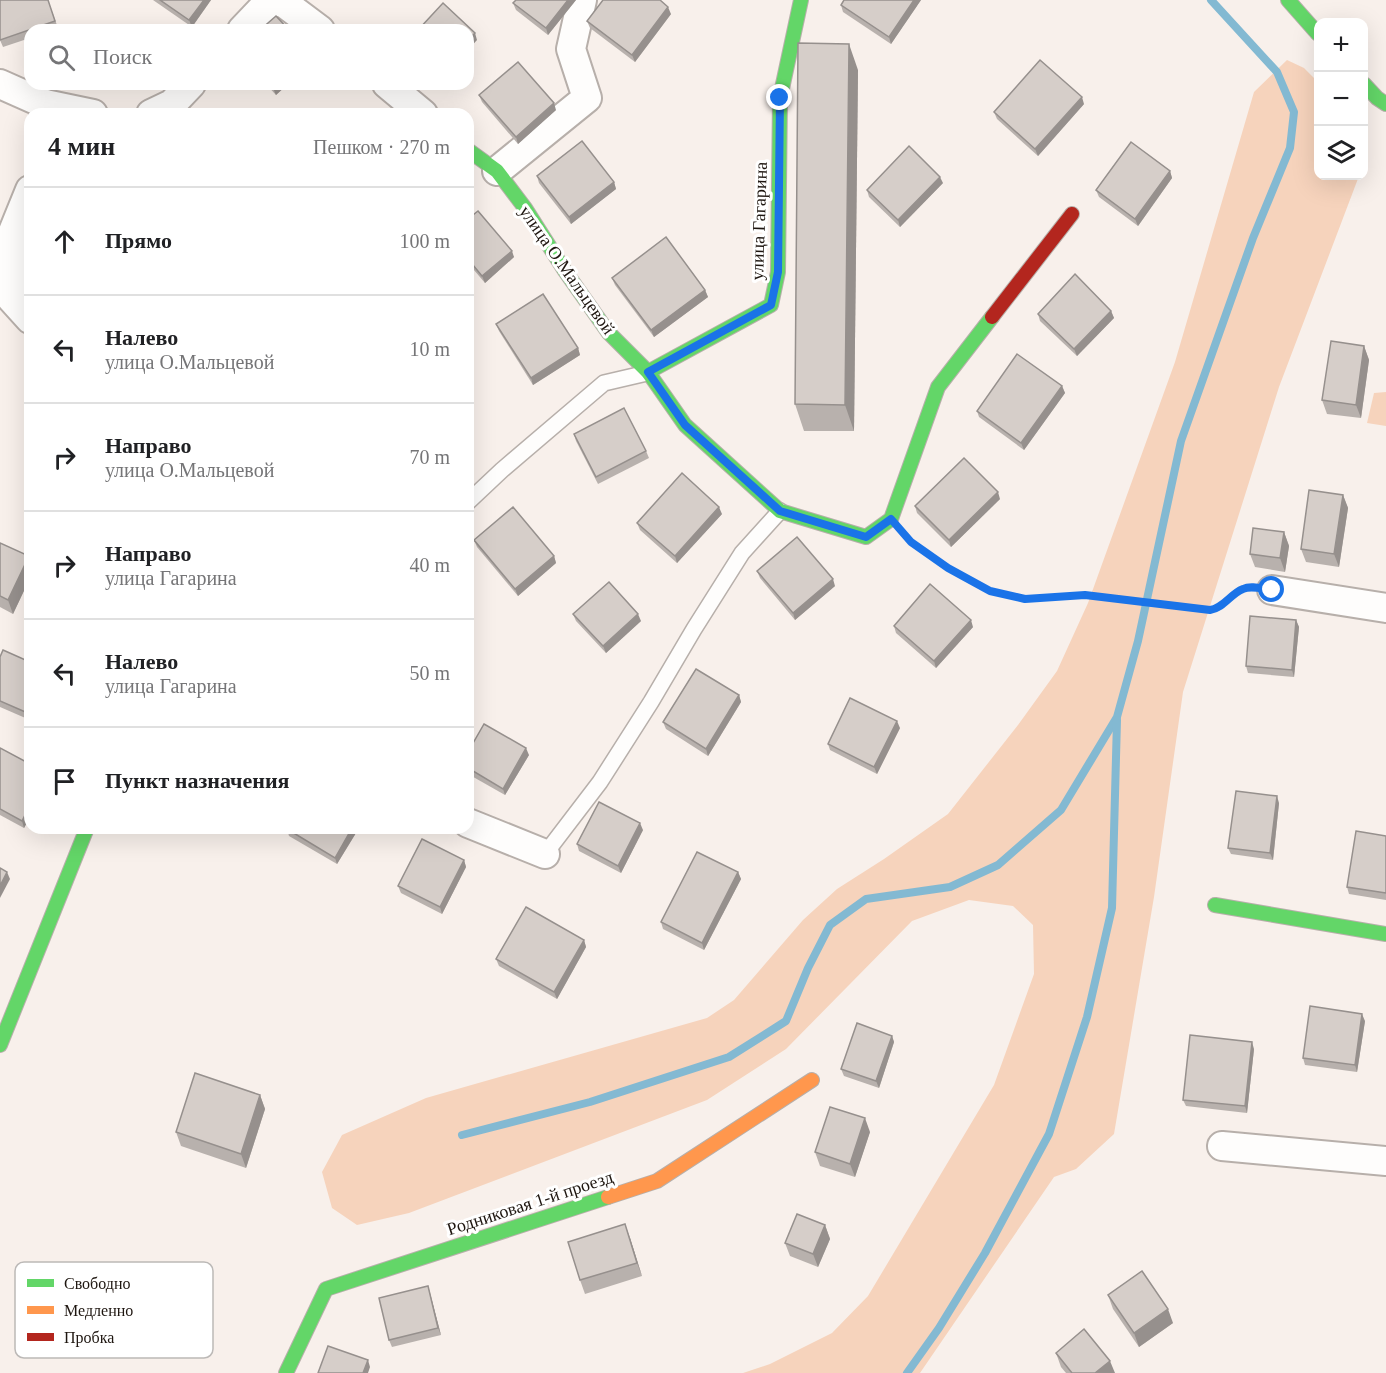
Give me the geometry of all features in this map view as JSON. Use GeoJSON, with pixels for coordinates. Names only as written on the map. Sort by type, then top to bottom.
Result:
{"type":"FeatureCollection","features":[{"type":"Feature","properties":{"kind":"street"},"geometry":{"type":"LineString","coordinates":[[248,24],[261,10],[278,0],[312,24]]}},
{"type":"Feature","properties":{"kind":"street"},"geometry":{"type":"LineString","coordinates":[[498,171],[588,98],[571,48],[582,0]]}},
{"type":"Feature","properties":{"kind":"street","name":"улица Гагарина"},"geometry":{"type":"LineString","coordinates":[[648,372],[771,305],[778,272],[780,98],[801,0]]}},
{"type":"Feature","properties":{"kind":"street"},"geometry":{"type":"LineString","coordinates":[[1288,0],[1314,29]]}},
{"type":"Feature","properties":{"kind":"street"},"geometry":{"type":"LineString","coordinates":[[0,84],[42,108]]}},
{"type":"Feature","properties":{"kind":"street"},"geometry":{"type":"LineString","coordinates":[[1368,88],[1386,104]]}},
{"type":"Feature","properties":{"kind":"street"},"geometry":{"type":"LineString","coordinates":[[164,108],[172,104],[185,90]]}},
{"type":"Feature","properties":{"kind":"street"},"geometry":{"type":"LineString","coordinates":[[394,90],[416,108]]}},
{"type":"Feature","properties":{"kind":"street","name":"улица О.Мальцевой"},"geometry":{"type":"LineString","coordinates":[[474,154],[498,171],[608,332],[648,372],[685,425],[780,511],[866,537],[891,519]]}},
{"type":"Feature","properties":{"kind":"street"},"geometry":{"type":"LineString","coordinates":[[14,310],[10,239],[24,205]]}},
{"type":"Feature","properties":{"kind":"street"},"geometry":{"type":"LineString","coordinates":[[891,519],[938,387],[1072,214]]}},
{"type":"Feature","properties":{"kind":"street"},"geometry":{"type":"LineString","coordinates":[[1272,590],[1386,608]]}},
{"type":"Feature","properties":{"kind":"street"},"geometry":{"type":"LineString","coordinates":[[474,825],[545,854]]}},
{"type":"Feature","properties":{"kind":"street"},"geometry":{"type":"LineString","coordinates":[[0,1045],[85,834]]}},
{"type":"Feature","properties":{"kind":"street"},"geometry":{"type":"LineString","coordinates":[[1215,905],[1386,934]]}},
{"type":"Feature","properties":{"kind":"street","name":"Родниковая 1-й проезд"},"geometry":{"type":"LineString","coordinates":[[286,1373],[326,1289],[657,1181],[812,1080]]}},
{"type":"Feature","properties":{"kind":"street"},"geometry":{"type":"LineString","coordinates":[[1222,1146],[1386,1161]]}},
{"type":"Feature","properties":{"kind":"lane"},"geometry":{"type":"LineString","coordinates":[[474,496],[604,383],[648,372]]}},
{"type":"Feature","properties":{"kind":"lane"},"geometry":{"type":"LineString","coordinates":[[545,854],[600,782],[742,553],[780,511]]}},
{"type":"Feature","properties":{"kind":"path"},"geometry":{"type":"LineString","coordinates":[[891,519],[911,542],[948,568],[990,591],[1025,599],[1085,595],[1210,610],[1218,609],[1243,589],[1272,590]]}},
{"type":"Feature","properties":{"kind":"shaded area"},"geometry":{"type":"Polygon","coordinates":[[[1287,60],[1304,68],[1314,78],[1314,180],[1357,180],[1279,387],[1183,692],[1154,897],[1114,1134],[1076,1169],[1054,1177],[920,1373],[743,1373],[770,1364],[832,1333],[868,1296],[994,1085],[1034,974],[1033,925],[1013,906],[969,900],[912,921],[786,1049],[707,1100],[409,1213],[357,1225],[332,1208],[322,1172],[342,1135],[426,1098],[707,1018],[734,1000],[803,920],[837,889],[948,814],[1057,671],[1088,603],[1175,362],[1254,92],[1287,60]]]}},
{"type":"Feature","properties":{"kind":"shaded area"},"geometry":{"type":"Polygon","coordinates":[[[1386,392],[1386,426],[1367,423],[1374,393],[1386,392]]]}},
{"type":"Feature","properties":{"kind":"building"},"geometry":{"type":"Polygon","coordinates":[[[0,0],[48,0],[55,21],[46,24],[24,24],[24,32],[0,40],[0,0]]]}},
{"type":"Feature","properties":{"kind":"building"},"geometry":{"type":"Polygon","coordinates":[[[160,0],[204,0],[189,20],[160,0]]]}},
{"type":"Feature","properties":{"kind":"building"},"geometry":{"type":"Polygon","coordinates":[[[516,0],[568,0],[546,28],[513,3],[516,0]]]}},
{"type":"Feature","properties":{"kind":"building"},"geometry":{"type":"Polygon","coordinates":[[[603,0],[660,0],[668,7],[632,55],[587,21],[603,0]]]}},
{"type":"Feature","properties":{"kind":"building"},"geometry":{"type":"Polygon","coordinates":[[[844,0],[914,0],[889,37],[841,5],[844,0]]]}},
{"type":"Feature","properties":{"kind":"building"},"geometry":{"type":"Polygon","coordinates":[[[443,3],[465,24],[424,24],[443,3]]]}},
{"type":"Feature","properties":{"kind":"building"},"geometry":{"type":"Polygon","coordinates":[[[276,16],[283,24],[267,24],[276,16]]]}},
{"type":"Feature","properties":{"kind":"building"},"geometry":{"type":"Polygon","coordinates":[[[798,43],[849,44],[845,405],[795,404],[798,43]]]}},
{"type":"Feature","properties":{"kind":"building"},"geometry":{"type":"Polygon","coordinates":[[[1040,60],[1082,97],[1035,149],[994,112],[1040,60]]]}},
{"type":"Feature","properties":{"kind":"building"},"geometry":{"type":"Polygon","coordinates":[[[518,62],[554,103],[516,137],[479,95],[518,62]]]}},
{"type":"Feature","properties":{"kind":"building"},"geometry":{"type":"Polygon","coordinates":[[[582,141],[614,182],[569,217],[537,176],[582,141]]]}},
{"type":"Feature","properties":{"kind":"building"},"geometry":{"type":"Polygon","coordinates":[[[1131,142],[1170,171],[1135,219],[1096,190],[1131,142]]]}},
{"type":"Feature","properties":{"kind":"building"},"geometry":{"type":"Polygon","coordinates":[[[909,146],[940,177],[898,220],[867,190],[909,146]]]}},
{"type":"Feature","properties":{"kind":"building"},"geometry":{"type":"Polygon","coordinates":[[[478,211],[512,251],[482,276],[474,266],[474,214],[478,211]]]}},
{"type":"Feature","properties":{"kind":"building"},"geometry":{"type":"Polygon","coordinates":[[[666,237],[705,290],[651,330],[612,278],[666,237]]]}},
{"type":"Feature","properties":{"kind":"building"},"geometry":{"type":"Polygon","coordinates":[[[1075,274],[1111,311],[1074,349],[1038,314],[1075,274]]]}},
{"type":"Feature","properties":{"kind":"building"},"geometry":{"type":"Polygon","coordinates":[[[543,294],[578,348],[531,378],[496,324],[543,294]]]}},
{"type":"Feature","properties":{"kind":"building"},"geometry":{"type":"Polygon","coordinates":[[[1331,341],[1364,346],[1356,405],[1322,400],[1331,341]]]}},
{"type":"Feature","properties":{"kind":"building"},"geometry":{"type":"Polygon","coordinates":[[[1017,354],[1062,386],[1021,443],[977,411],[1017,354]]]}},
{"type":"Feature","properties":{"kind":"building"},"geometry":{"type":"Polygon","coordinates":[[[624,408],[646,451],[596,477],[574,434],[624,408]]]}},
{"type":"Feature","properties":{"kind":"building"},"geometry":{"type":"Polygon","coordinates":[[[964,458],[998,492],[949,540],[915,506],[964,458]]]}},
{"type":"Feature","properties":{"kind":"building"},"geometry":{"type":"Polygon","coordinates":[[[682,473],[719,507],[675,556],[637,523],[682,473]]]}},
{"type":"Feature","properties":{"kind":"building"},"geometry":{"type":"Polygon","coordinates":[[[1309,490],[1343,495],[1334,554],[1301,549],[1309,490]]]}},
{"type":"Feature","properties":{"kind":"building"},"geometry":{"type":"Polygon","coordinates":[[[513,507],[554,556],[515,589],[474,540],[513,507]]]}},
{"type":"Feature","properties":{"kind":"building"},"geometry":{"type":"Polygon","coordinates":[[[1253,528],[1284,532],[1280,558],[1250,554],[1253,528]]]}},
{"type":"Feature","properties":{"kind":"building"},"geometry":{"type":"Polygon","coordinates":[[[797,537],[833,579],[793,613],[757,571],[797,537]]]}},
{"type":"Feature","properties":{"kind":"building"},"geometry":{"type":"Polygon","coordinates":[[[0,543],[24,554],[24,566],[8,600],[0,596],[0,543]]]}},
{"type":"Feature","properties":{"kind":"building"},"geometry":{"type":"Polygon","coordinates":[[[609,582],[638,614],[603,646],[573,614],[609,582]]]}},
{"type":"Feature","properties":{"kind":"building"},"geometry":{"type":"Polygon","coordinates":[[[930,584],[971,620],[934,661],[894,626],[930,584]]]}},
{"type":"Feature","properties":{"kind":"building"},"geometry":{"type":"Polygon","coordinates":[[[1250,616],[1296,620],[1292,670],[1246,666],[1250,616]]]}},
{"type":"Feature","properties":{"kind":"building"},"geometry":{"type":"Polygon","coordinates":[[[3,650],[24,659],[24,711],[0,701],[0,657],[3,650]]]}},
{"type":"Feature","properties":{"kind":"building"},"geometry":{"type":"Polygon","coordinates":[[[696,669],[739,695],[706,749],[663,722],[696,669]]]}},
{"type":"Feature","properties":{"kind":"building"},"geometry":{"type":"Polygon","coordinates":[[[850,698],[897,721],[874,767],[828,744],[850,698]]]}},
{"type":"Feature","properties":{"kind":"building"},"geometry":{"type":"Polygon","coordinates":[[[484,724],[526,748],[503,789],[474,772],[474,742],[484,724]]]}},
{"type":"Feature","properties":{"kind":"building"},"geometry":{"type":"Polygon","coordinates":[[[0,748],[24,761],[24,817],[22,821],[0,809],[0,748]]]}},
{"type":"Feature","properties":{"kind":"building"},"geometry":{"type":"Polygon","coordinates":[[[1236,791],[1277,796],[1270,853],[1228,848],[1236,791]]]}},
{"type":"Feature","properties":{"kind":"building"},"geometry":{"type":"Polygon","coordinates":[[[599,802],[640,823],[618,866],[577,844],[599,802]]]}},
{"type":"Feature","properties":{"kind":"building"},"geometry":{"type":"Polygon","coordinates":[[[1356,831],[1386,836],[1386,893],[1347,887],[1356,831]]]}},
{"type":"Feature","properties":{"kind":"building"},"geometry":{"type":"Polygon","coordinates":[[[295,834],[349,834],[335,858],[295,834]]]}},
{"type":"Feature","properties":{"kind":"building"},"geometry":{"type":"Polygon","coordinates":[[[422,839],[464,860],[440,907],[398,886],[422,839]]]}},
{"type":"Feature","properties":{"kind":"building"},"geometry":{"type":"Polygon","coordinates":[[[697,852],[738,872],[702,943],[661,922],[697,852]]]}},
{"type":"Feature","properties":{"kind":"building"},"geometry":{"type":"Polygon","coordinates":[[[0,868],[7,872],[0,886],[0,868]]]}},
{"type":"Feature","properties":{"kind":"building"},"geometry":{"type":"Polygon","coordinates":[[[526,907],[584,940],[554,992],[496,959],[526,907]]]}},
{"type":"Feature","properties":{"kind":"building"},"geometry":{"type":"Polygon","coordinates":[[[1310,1006],[1362,1014],[1355,1065],[1303,1058],[1310,1006]]]}},
{"type":"Feature","properties":{"kind":"building"},"geometry":{"type":"Polygon","coordinates":[[[857,1023],[892,1036],[876,1081],[841,1069],[857,1023]]]}},
{"type":"Feature","properties":{"kind":"building"},"geometry":{"type":"Polygon","coordinates":[[[1190,1035],[1252,1042],[1245,1106],[1183,1100],[1190,1035]]]}},
{"type":"Feature","properties":{"kind":"building"},"geometry":{"type":"Polygon","coordinates":[[[195,1073],[260,1095],[241,1154],[176,1132],[195,1073]]]}},
{"type":"Feature","properties":{"kind":"building"},"geometry":{"type":"Polygon","coordinates":[[[830,1107],[865,1118],[850,1164],[815,1152],[830,1107]]]}},
{"type":"Feature","properties":{"kind":"building"},"geometry":{"type":"Polygon","coordinates":[[[797,1214],[825,1225],[813,1254],[785,1243],[797,1214]]]}},
{"type":"Feature","properties":{"kind":"building"},"geometry":{"type":"Polygon","coordinates":[[[625,1224],[637,1263],[580,1280],[568,1242],[625,1224]]]}},
{"type":"Feature","properties":{"kind":"building"},"geometry":{"type":"Polygon","coordinates":[[[1142,1271],[1168,1309],[1134,1333],[1108,1295],[1142,1271]]]}},
{"type":"Feature","properties":{"kind":"building"},"geometry":{"type":"Polygon","coordinates":[[[428,1286],[438,1328],[389,1340],[379,1298],[428,1286]]]}},
{"type":"Feature","properties":{"kind":"building"},"geometry":{"type":"Polygon","coordinates":[[[1084,1329],[1110,1361],[1095,1373],[1072,1373],[1056,1353],[1084,1329]]]}},
{"type":"Feature","properties":{"kind":"building"},"geometry":{"type":"Polygon","coordinates":[[[328,1346],[368,1360],[363,1373],[318,1373],[328,1346]]]}},
{"type":"Feature","properties":{"kind":"waterway"},"geometry":{"type":"LineString","coordinates":[[462,1135],[590,1102],[729,1057],[786,1021],[808,968],[830,925],[866,899],[950,887],[998,865],[1061,810],[1117,717],[1138,641],[1181,441],[1253,238],[1290,148],[1294,112],[1277,72],[1211,0]]}},
{"type":"Feature","properties":{"kind":"waterway"},"geometry":{"type":"LineString","coordinates":[[907,1373],[939,1328],[985,1253],[1049,1134],[1087,1017],[1112,908],[1117,720]]}},
{"type":"Feature","properties":{"kind":"traffic: fast"},"geometry":{"type":"LineString","coordinates":[[648,372],[771,305],[778,272],[780,98],[801,0]]}},
{"type":"Feature","properties":{"kind":"traffic: fast"},"geometry":{"type":"LineString","coordinates":[[1288,0],[1314,29]]}},
{"type":"Feature","properties":{"kind":"traffic: fast"},"geometry":{"type":"LineString","coordinates":[[1368,88],[1386,104]]}},
{"type":"Feature","properties":{"kind":"traffic: fast"},"geometry":{"type":"LineString","coordinates":[[474,154],[497,171],[525,208],[565,271],[608,332],[648,372],[685,425],[780,511],[866,537],[891,519],[938,387],[992,317]]}},
{"type":"Feature","properties":{"kind":"traffic: fast"},"geometry":{"type":"LineString","coordinates":[[0,1045],[85,834]]}},
{"type":"Feature","properties":{"kind":"traffic: fast"},"geometry":{"type":"LineString","coordinates":[[1215,905],[1386,934]]}},
{"type":"Feature","properties":{"kind":"traffic: fast"},"geometry":{"type":"LineString","coordinates":[[286,1373],[326,1289],[608,1197]]}},
{"type":"Feature","properties":{"kind":"traffic: slow"},"geometry":{"type":"LineString","coordinates":[[608,1197],[657,1181],[812,1080]]}},
{"type":"Feature","properties":{"kind":"traffic: jam"},"geometry":{"type":"LineString","coordinates":[[992,317],[1072,214]]}},
{"type":"Feature","properties":{"kind":"route"},"geometry":{"type":"LineString","coordinates":[[780,98],[778,272],[771,305],[648,372],[685,425],[780,511],[866,537],[891,519],[911,542],[948,568],[990,591],[1025,599],[1085,595],[1210,610],[1218,609],[1243,589],[1272,590]]}}]}
